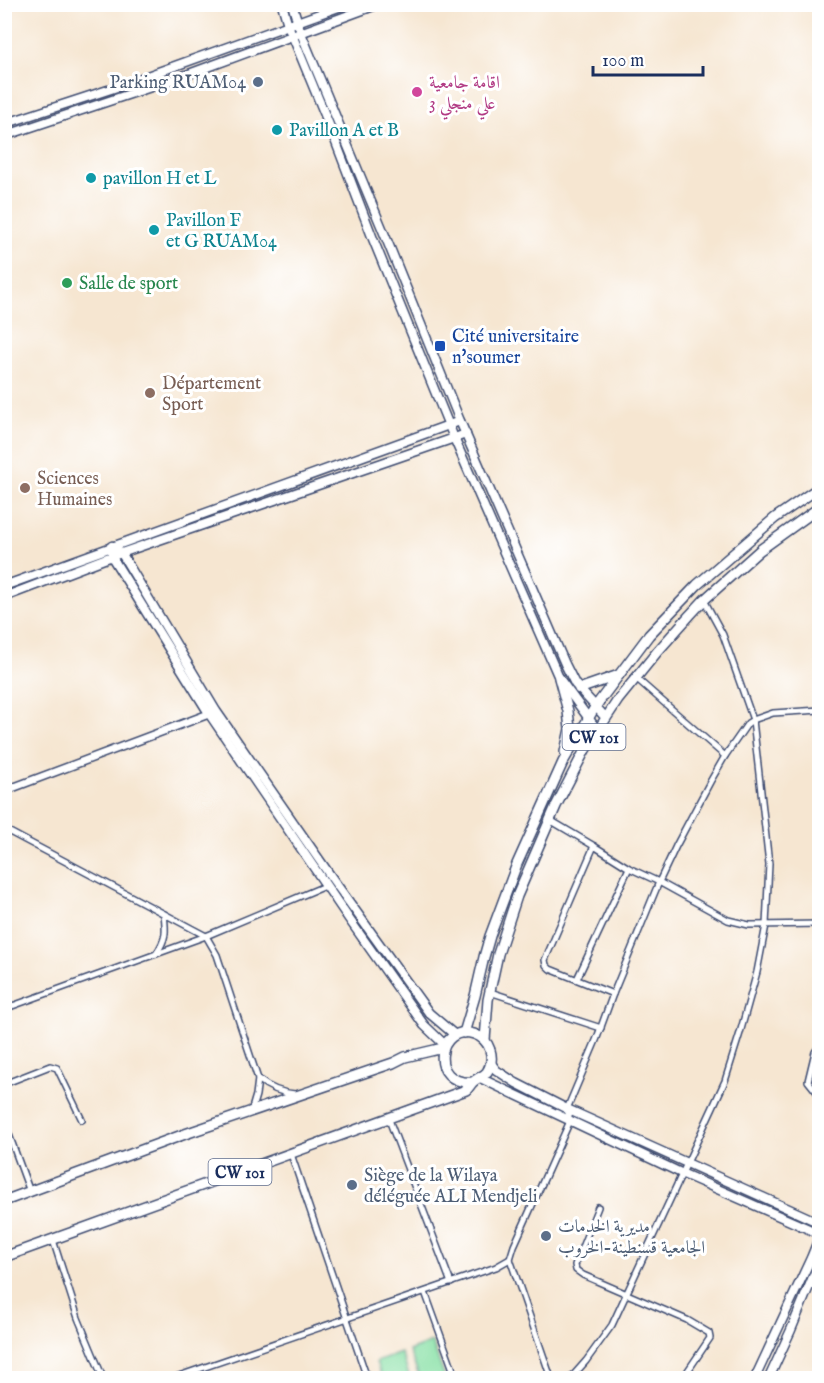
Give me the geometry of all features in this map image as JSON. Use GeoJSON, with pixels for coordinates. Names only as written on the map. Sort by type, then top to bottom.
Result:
{"type":"FeatureCollection","features":[{"type":"Feature","properties":{"kind":"main road"},"geometry":{"type":"LineString","coordinates":[[282,4],[292,24],[373,239],[449,426],[559,678],[568,711],[570,729],[563,762]]}},
{"type":"Feature","properties":{"kind":"main road"},"geometry":{"type":"LineString","coordinates":[[292,4],[292,24]]}},
{"type":"Feature","properties":{"kind":"main road"},"geometry":{"type":"LineString","coordinates":[[4,124],[111,89],[347,4]]}},
{"type":"Feature","properties":{"kind":"main road"},"geometry":{"type":"LineString","coordinates":[[4,136],[178,78],[379,4]]}},
{"type":"Feature","properties":{"kind":"main road"},"geometry":{"type":"LineString","coordinates":[[296,35],[384,233],[460,422],[574,688],[588,719],[598,731]]}},
{"type":"Feature","properties":{"kind":"main road"},"geometry":{"type":"LineString","coordinates":[[4,586],[460,422]]}},
{"type":"Feature","properties":{"kind":"main road"},"geometry":{"type":"LineString","coordinates":[[4,597],[466,434]]}},
{"type":"Feature","properties":{"kind":"main road","name":"CW 101"},"geometry":{"type":"LineString","coordinates":[[460,1034],[475,996],[483,957],[521,855],[563,762],[595,707],[649,635],[697,585],[775,518],[819,487]]}},
{"type":"Feature","properties":{"kind":"main road","name":"CW 101"},"geometry":{"type":"LineString","coordinates":[[485,1040],[490,992],[498,954],[517,896],[550,820],[585,750],[618,700],[704,600],[760,550],[819,507]]}},
{"type":"Feature","properties":{"kind":"main road"},"geometry":{"type":"LineString","coordinates":[[112,546],[122,554],[213,713]]}},
{"type":"Feature","properties":{"kind":"main road"},"geometry":{"type":"LineString","coordinates":[[112,546],[112,557],[213,713],[424,1025],[444,1046]]}},
{"type":"Feature","properties":{"kind":"main road"},"geometry":{"type":"LineString","coordinates":[[506,556],[516,551]]}},
{"type":"Feature","properties":{"kind":"main road"},"geometry":{"type":"LineString","coordinates":[[574,688],[619,675]]}},
{"type":"Feature","properties":{"kind":"main road"},"geometry":{"type":"LineString","coordinates":[[559,678],[574,688],[606,718]]}},
{"type":"Feature","properties":{"kind":"main road"},"geometry":{"type":"LineString","coordinates":[[330,883],[429,1013],[460,1034]]}},
{"type":"Feature","properties":{"kind":"main road"},"geometry":{"type":"LineString","coordinates":[[4,1201],[185,1134],[405,1057],[444,1046],[460,1034],[471,1033],[485,1040],[491,1054],[491,1063],[487,1072],[476,1080],[465,1082],[450,1077],[442,1063],[441,1055],[444,1046]]}},
{"type":"Feature","properties":{"kind":"main road"},"geometry":{"type":"LineString","coordinates":[[491,1063],[496,1070],[516,1083],[567,1109],[819,1223]]}},
{"type":"Feature","properties":{"kind":"main road"},"geometry":{"type":"LineString","coordinates":[[476,1080],[819,1235],[811,1258],[755,1378]]}},
{"type":"Feature","properties":{"kind":"main road","name":"CW 101"},"geometry":{"type":"LineString","coordinates":[[4,1257],[466,1090],[476,1080]]}},
{"type":"Feature","properties":{"kind":"main road"},"geometry":{"type":"LineString","coordinates":[[769,1378],[792,1330],[819,1260]]}},
{"type":"Feature","properties":{"kind":"street"},"geometry":{"type":"LineString","coordinates":[[807,515],[819,517]]}},
{"type":"Feature","properties":{"kind":"street"},"geometry":{"type":"LineString","coordinates":[[571,1378],[612,1325],[725,1081],[757,972],[766,925],[769,864],[753,720],[723,635],[704,600]]}},
{"type":"Feature","properties":{"kind":"street"},"geometry":{"type":"LineString","coordinates":[[636,678],[725,756]]}},
{"type":"Feature","properties":{"kind":"street"},"geometry":{"type":"LineString","coordinates":[[551,1378],[510,1259],[570,1121],[567,1109],[601,1028],[612,994],[659,882],[725,756],[748,723],[773,713],[819,710]]}},
{"type":"Feature","properties":{"kind":"street"},"geometry":{"type":"LineString","coordinates":[[4,791],[213,713]]}},
{"type":"Feature","properties":{"kind":"street"},"geometry":{"type":"LineString","coordinates":[[550,820],[628,868],[659,882],[728,920],[749,925],[819,924]]}},
{"type":"Feature","properties":{"kind":"street"},"geometry":{"type":"LineString","coordinates":[[6,829],[206,936],[217,955],[258,1079],[251,1112]]}},
{"type":"Feature","properties":{"kind":"street"},"geometry":{"type":"LineString","coordinates":[[594,846],[545,960],[550,969],[612,994]]}},
{"type":"Feature","properties":{"kind":"street"},"geometry":{"type":"LineString","coordinates":[[577,980],[628,868]]}},
{"type":"Feature","properties":{"kind":"street"},"geometry":{"type":"LineString","coordinates":[[4,1009],[206,936],[330,883]]}},
{"type":"Feature","properties":{"kind":"street"},"geometry":{"type":"LineString","coordinates":[[156,954],[166,933],[164,914]]}},
{"type":"Feature","properties":{"kind":"street"},"geometry":{"type":"LineString","coordinates":[[490,992],[601,1028]]}},
{"type":"Feature","properties":{"kind":"street"},"geometry":{"type":"LineString","coordinates":[[819,1045],[814,1052],[808,1081],[819,1096]]}},
{"type":"Feature","properties":{"kind":"street"},"geometry":{"type":"LineString","coordinates":[[4,1084],[50,1066],[57,1068],[82,1120]]}},
{"type":"Feature","properties":{"kind":"street"},"geometry":{"type":"LineString","coordinates":[[258,1079],[277,1091],[301,1095]]}},
{"type":"Feature","properties":{"kind":"street"},"geometry":{"type":"LineString","coordinates":[[388,1118],[451,1283]]}},
{"type":"Feature","properties":{"kind":"street"},"geometry":{"type":"LineString","coordinates":[[4,1121],[30,1192]]}},
{"type":"Feature","properties":{"kind":"street"},"geometry":{"type":"LineString","coordinates":[[291,1154],[367,1378]]}},
{"type":"Feature","properties":{"kind":"street"},"geometry":{"type":"LineString","coordinates":[[598,1207],[575,1265],[576,1270],[687,1320],[709,1333],[710,1338],[683,1378]]}},
{"type":"Feature","properties":{"kind":"street"},"geometry":{"type":"LineString","coordinates":[[53,1240],[78,1318],[103,1378]]}},
{"type":"Feature","properties":{"kind":"street"},"geometry":{"type":"LineString","coordinates":[[173,1378],[451,1283],[496,1267],[510,1259]]}},
{"type":"Feature","properties":{"kind":"street"},"geometry":{"type":"LineString","coordinates":[[425,1292],[456,1378]]}},
{"type":"Feature","properties":{"kind":"green space"},"geometry":{"type":"Polygon","coordinates":[[[432,1342],[445,1378],[420,1378],[409,1351],[432,1342]]]}},
{"type":"Feature","properties":{"kind":"green space"},"geometry":{"type":"Polygon","coordinates":[[[401,1353],[410,1378],[382,1378],[376,1362],[401,1353]]]}},
{"type":"Feature","properties":{"kind":"place","name":"Parking RUAM04"},"geometry":{"type":"Point","coordinates":[258,82]}},
{"type":"Feature","properties":{"kind":"place","name":"اقامة جامعية علي منجلي 3"},"geometry":{"type":"Point","coordinates":[417,92]}},
{"type":"Feature","properties":{"kind":"place","name":"Pavillon A et B"},"geometry":{"type":"Point","coordinates":[277,130]}},
{"type":"Feature","properties":{"kind":"place","name":"pavillon H et L"},"geometry":{"type":"Point","coordinates":[91,178]}},
{"type":"Feature","properties":{"kind":"place","name":"Pavillon F et G RUAM04"},"geometry":{"type":"Point","coordinates":[154,230]}},
{"type":"Feature","properties":{"kind":"place","name":"Salle de sport"},"geometry":{"type":"Point","coordinates":[67,283]}},
{"type":"Feature","properties":{"kind":"place","name":"Cité universitaire n'soumer"},"geometry":{"type":"Point","coordinates":[440,346]}},
{"type":"Feature","properties":{"kind":"place","name":"Département Sport"},"geometry":{"type":"Point","coordinates":[150,393]}},
{"type":"Feature","properties":{"kind":"place","name":"Sciences Humaines"},"geometry":{"type":"Point","coordinates":[25,488]}},
{"type":"Feature","properties":{"kind":"place","name":"Siège de la Wilaya déléguée ALI Mendjeli"},"geometry":{"type":"Point","coordinates":[352,1185]}},
{"type":"Feature","properties":{"kind":"place","name":"مديرية الخدمات الجامعية قسنطينة-الخروب"},"geometry":{"type":"Point","coordinates":[546,1236]}}]}
